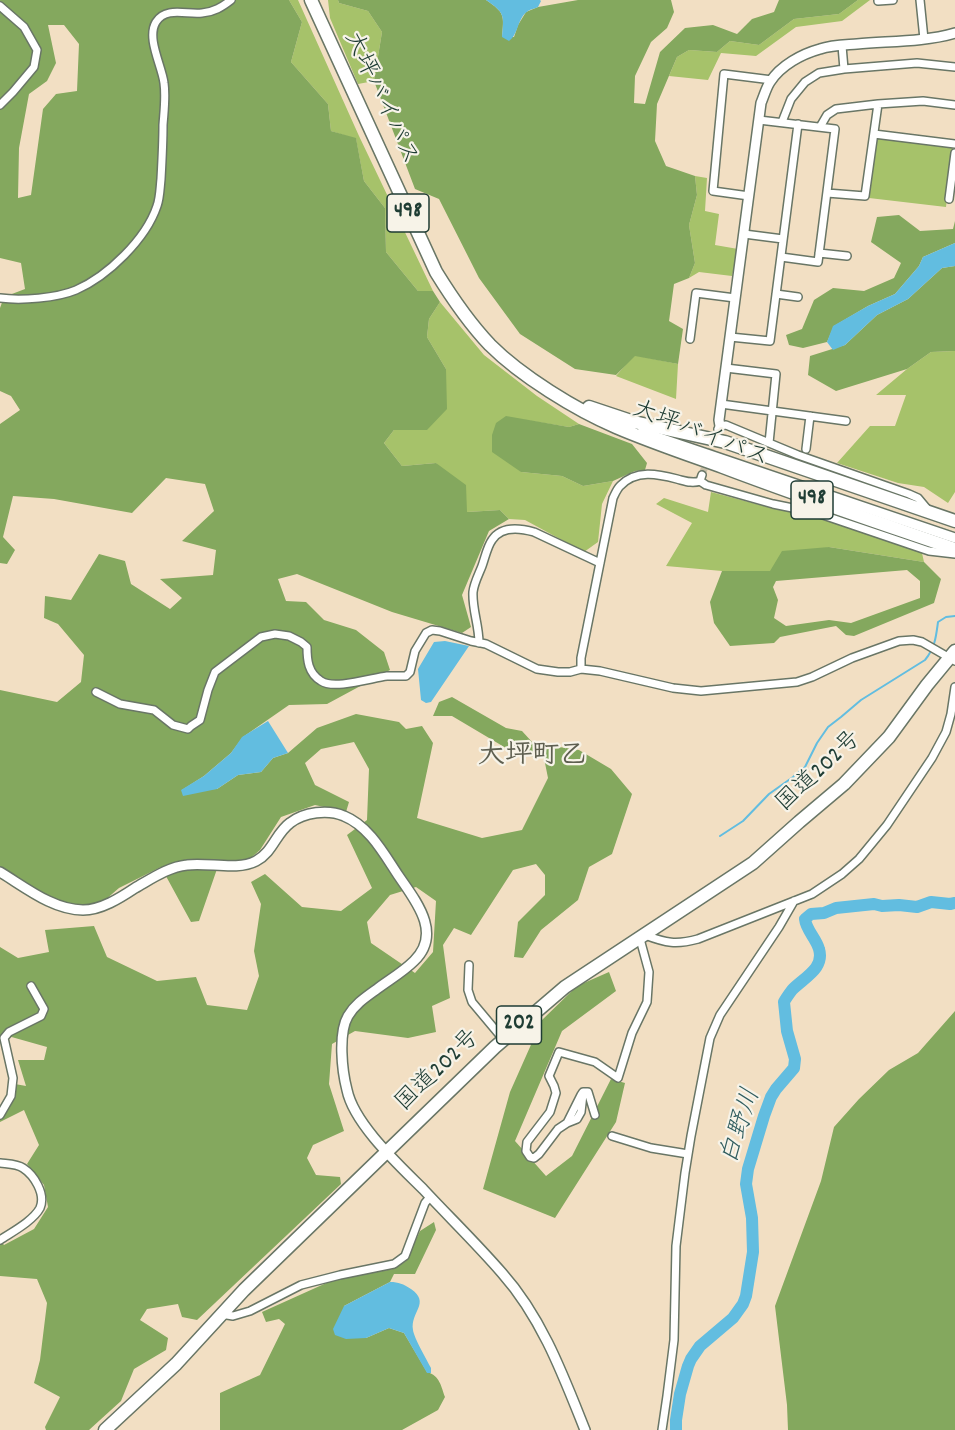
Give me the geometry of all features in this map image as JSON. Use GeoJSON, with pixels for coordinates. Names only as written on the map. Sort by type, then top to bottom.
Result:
{"type":"FeatureCollection","features":[{"type":"Feature","properties":{"kind":"highway","name":"大坪バイパス"},"geometry":{"type":"LineString","coordinates":[[311,0],[436,272],[456,304],[476,329],[510,362],[552,392],[596,418],[759,481],[955,552]]}},
{"type":"Feature","properties":{"kind":"highway","name":"大坪バイパス"},"geometry":{"type":"LineString","coordinates":[[510,362],[553,389],[594,409],[634,422],[702,436],[740,447],[955,521]]}},
{"type":"Feature","properties":{"kind":"highway","name":"国道202号"},"geometry":{"type":"LineString","coordinates":[[105,1430],[176,1364],[244,1290],[503,1039],[565,987],[753,863],[844,784],[889,737],[927,685],[953,657]]}},
{"type":"Feature","properties":{"kind":"street"},"geometry":{"type":"LineString","coordinates":[[0,298],[14,300],[40,298],[74,291],[102,274],[126,254],[140,238],[159,204],[164,149],[164,83],[152,37],[154,24],[163,14],[169,12],[202,13],[219,9],[231,0]]}},
{"type":"Feature","properties":{"kind":"street"},"geometry":{"type":"LineString","coordinates":[[878,1],[893,0]]}},
{"type":"Feature","properties":{"kind":"street"},"geometry":{"type":"LineString","coordinates":[[920,0],[924,39]]}},
{"type":"Feature","properties":{"kind":"street"},"geometry":{"type":"LineString","coordinates":[[0,6],[24,27],[37,50],[34,68],[0,105]]}},
{"type":"Feature","properties":{"kind":"street"},"geometry":{"type":"LineString","coordinates":[[931,513],[918,498],[909,494],[798,455],[726,424],[719,427],[719,420],[761,103],[765,91],[782,68],[822,48],[924,39],[955,33]]}},
{"type":"Feature","properties":{"kind":"street"},"geometry":{"type":"LineString","coordinates":[[842,46],[844,69]]}},
{"type":"Feature","properties":{"kind":"street"},"geometry":{"type":"LineString","coordinates":[[782,122],[791,99],[805,82],[819,73],[917,63],[955,68]]}},
{"type":"Feature","properties":{"kind":"street"},"geometry":{"type":"LineString","coordinates":[[749,196],[713,191],[724,74],[772,80]]}},
{"type":"Feature","properties":{"kind":"street"},"geometry":{"type":"LineString","coordinates":[[820,127],[826,115],[836,109],[923,101],[955,105]]}},
{"type":"Feature","properties":{"kind":"street"},"geometry":{"type":"LineString","coordinates":[[827,193],[865,196],[878,104]]}},
{"type":"Feature","properties":{"kind":"street"},"geometry":{"type":"LineString","coordinates":[[759,120],[836,129],[818,262],[781,257]]}},
{"type":"Feature","properties":{"kind":"street"},"geometry":{"type":"LineString","coordinates":[[730,337],[770,341],[798,124]]}},
{"type":"Feature","properties":{"kind":"street"},"geometry":{"type":"LineString","coordinates":[[874,134],[955,144]]}},
{"type":"Feature","properties":{"kind":"street"},"geometry":{"type":"LineString","coordinates":[[949,199],[955,153]]}},
{"type":"Feature","properties":{"kind":"street"},"geometry":{"type":"LineString","coordinates":[[744,234],[783,239]]}},
{"type":"Feature","properties":{"kind":"street"},"geometry":{"type":"LineString","coordinates":[[819,253],[847,256]]}},
{"type":"Feature","properties":{"kind":"street"},"geometry":{"type":"LineString","coordinates":[[690,339],[696,293],[735,298]]}},
{"type":"Feature","properties":{"kind":"street"},"geometry":{"type":"LineString","coordinates":[[776,294],[798,297]]}},
{"type":"Feature","properties":{"kind":"street"},"geometry":{"type":"LineString","coordinates":[[726,368],[776,374],[769,443]]}},
{"type":"Feature","properties":{"kind":"street"},"geometry":{"type":"LineString","coordinates":[[552,392],[618,423],[955,538]]}},
{"type":"Feature","properties":{"kind":"street"},"geometry":{"type":"LineString","coordinates":[[721,404],[846,421]]}},
{"type":"Feature","properties":{"kind":"street"},"geometry":{"type":"LineString","coordinates":[[806,449],[810,416]]}},
{"type":"Feature","properties":{"kind":"street"},"geometry":{"type":"LineString","coordinates":[[581,669],[581,658],[613,498],[620,486],[632,478],[646,474],[658,474],[694,483],[701,478],[706,485],[773,504],[817,513],[929,551],[955,552]]}},
{"type":"Feature","properties":{"kind":"street"},"geometry":{"type":"LineString","coordinates":[[479,643],[473,589],[492,540],[499,533],[513,528],[524,529],[600,563]]}},
{"type":"Feature","properties":{"kind":"street"},"geometry":{"type":"LineString","coordinates":[[96,692],[120,705],[154,710],[173,725],[188,729],[200,720],[215,672],[261,638],[275,634],[289,636],[301,642],[307,647],[309,668],[314,675],[323,683],[338,684],[387,676],[406,676],[410,672],[415,651],[426,633],[432,630],[486,644],[537,669],[558,672],[581,669],[600,671],[673,688],[701,691],[797,682],[812,678],[852,658],[899,641],[922,642],[953,657]]}},
{"type":"Feature","properties":{"kind":"street"},"geometry":{"type":"LineString","coordinates":[[595,1114],[588,1092],[584,1092],[567,1123],[558,1129],[539,1154],[534,1158],[526,1151],[527,1142],[550,1112],[556,1092],[549,1076],[559,1052],[595,1062],[618,1078],[632,1033],[647,1002],[649,972],[642,937],[681,943],[725,929],[812,894],[843,874],[859,859],[887,825],[932,758],[946,732],[955,687]]}},
{"type":"Feature","properties":{"kind":"street"},"geometry":{"type":"LineString","coordinates":[[0,872],[46,900],[67,908],[84,910],[118,899],[168,870],[187,865],[236,866],[256,861],[267,854],[289,824],[317,812],[343,815],[368,833],[418,904],[425,918],[427,931],[421,953],[413,962],[358,1003],[347,1018],[343,1031],[344,1067],[352,1107],[386,1152],[503,1273],[527,1305],[552,1351],[585,1430]]}},
{"type":"Feature","properties":{"kind":"street"},"geometry":{"type":"LineString","coordinates":[[662,1430],[674,1340],[676,1246],[688,1154],[710,1038],[715,1024],[794,901]]}},
{"type":"Feature","properties":{"kind":"street"},"geometry":{"type":"LineString","coordinates":[[468,964],[468,990],[472,1002],[503,1039]]}},
{"type":"Feature","properties":{"kind":"street"},"geometry":{"type":"LineString","coordinates":[[0,1116],[11,1096],[13,1078],[4,1038],[9,1032],[41,1016],[44,1009],[31,986]]}},
{"type":"Feature","properties":{"kind":"street"},"geometry":{"type":"LineString","coordinates":[[612,1136],[651,1148],[688,1154]]}},
{"type":"Feature","properties":{"kind":"street"},"geometry":{"type":"LineString","coordinates":[[0,1163],[21,1167],[28,1172],[39,1187],[41,1206],[34,1215],[0,1240]]}},
{"type":"Feature","properties":{"kind":"street"},"geometry":{"type":"LineString","coordinates":[[221,1314],[233,1316],[250,1311],[301,1285],[394,1264],[405,1256],[425,1203],[430,1197]]}},
{"type":"Feature","properties":{"kind":"green space"},"geometry":{"type":"Polygon","coordinates":[[[0,0],[289,0],[302,22],[291,62],[328,104],[331,131],[356,138],[364,181],[385,208],[386,252],[418,291],[433,291],[440,302],[429,319],[427,337],[446,369],[447,409],[427,430],[394,430],[384,443],[402,466],[436,463],[466,485],[467,512],[500,510],[509,519],[489,531],[462,595],[471,627],[462,633],[392,612],[297,574],[278,579],[286,601],[306,602],[324,620],[356,630],[384,652],[390,670],[327,704],[289,705],[243,737],[231,753],[204,776],[182,790],[217,789],[238,775],[261,772],[273,758],[288,753],[317,728],[356,714],[399,722],[406,729],[422,726],[433,743],[417,818],[482,838],[522,830],[548,778],[544,758],[516,754],[452,716],[433,716],[439,702],[452,697],[506,728],[522,731],[533,743],[579,750],[611,769],[632,794],[612,854],[589,867],[578,900],[541,930],[523,958],[514,957],[518,922],[545,895],[545,875],[536,864],[513,870],[471,935],[454,928],[443,945],[450,998],[432,1006],[436,1032],[408,1038],[355,1031],[332,1044],[329,1084],[344,1131],[313,1145],[307,1158],[316,1175],[340,1177],[341,1184],[197,1320],[182,1317],[178,1304],[147,1309],[140,1320],[168,1338],[166,1350],[134,1369],[121,1401],[89,1430],[46,1430],[45,1427],[60,1397],[34,1383],[40,1360],[47,1303],[37,1279],[0,1276],[0,1240],[4,1245],[34,1229],[48,1207],[44,1185],[27,1164],[39,1145],[24,1110],[0,1122],[0,1107],[7,1103],[15,1084],[26,1086],[18,1060],[44,1060],[47,1047],[8,1036],[0,1040],[0,947],[18,958],[49,952],[45,930],[94,926],[107,957],[157,981],[196,977],[207,1005],[247,1010],[259,976],[254,951],[261,904],[251,882],[265,874],[302,907],[341,911],[372,888],[347,835],[367,820],[369,769],[354,742],[321,749],[305,763],[315,785],[349,802],[346,812],[315,805],[281,817],[260,850],[238,869],[217,869],[199,921],[191,922],[161,867],[119,888],[97,907],[73,913],[46,905],[0,873],[0,690],[57,702],[81,682],[84,655],[58,624],[44,618],[45,596],[71,600],[99,554],[125,561],[131,584],[170,609],[182,598],[160,579],[213,575],[216,550],[182,541],[214,511],[205,484],[166,478],[132,513],[54,499],[13,496],[3,537],[15,550],[7,564],[0,563],[0,424],[20,410],[11,396],[0,391],[0,308],[4,297],[25,289],[21,263],[0,258],[0,0]],[[48,25],[56,63],[47,81],[29,94],[19,148],[18,198],[31,195],[43,109],[56,94],[77,91],[79,44],[64,25],[48,25]],[[416,887],[390,895],[367,922],[371,943],[415,973],[433,952],[436,901],[416,887]]]}},
{"type":"Feature","properties":{"kind":"green space"},"geometry":{"type":"Polygon","coordinates":[[[289,0],[298,0],[359,136],[433,291],[418,291],[386,252],[385,208],[364,181],[356,139],[331,131],[328,104],[291,62],[302,22],[289,0]]]}},
{"type":"Feature","properties":{"kind":"green space"},"geometry":{"type":"Polygon","coordinates":[[[328,0],[338,0],[339,3],[368,11],[382,32],[374,81],[358,84],[330,18],[328,0]]]}},
{"type":"Feature","properties":{"kind":"green space"},"geometry":{"type":"Polygon","coordinates":[[[338,0],[486,0],[502,15],[502,37],[514,37],[526,12],[538,7],[578,0],[671,0],[674,12],[667,28],[651,42],[635,76],[634,103],[645,104],[660,52],[685,28],[713,25],[737,34],[752,19],[774,12],[779,0],[858,0],[839,14],[794,19],[759,45],[730,41],[717,52],[689,50],[677,57],[657,104],[655,141],[666,166],[695,176],[697,195],[689,225],[695,263],[689,278],[674,284],[669,321],[683,329],[678,364],[635,356],[616,375],[575,369],[520,334],[479,278],[439,199],[415,189],[374,81],[382,32],[368,11],[339,3],[338,0]]]}},
{"type":"Feature","properties":{"kind":"green space"},"geometry":{"type":"Polygon","coordinates":[[[858,0],[870,0],[842,21],[796,27],[756,56],[721,53],[708,80],[669,76],[677,57],[689,50],[717,52],[730,41],[759,45],[794,19],[839,14],[858,0]]]}},
{"type":"Feature","properties":{"kind":"green space"},"geometry":{"type":"Polygon","coordinates":[[[877,137],[953,146],[946,207],[869,198],[877,137]]]}},
{"type":"Feature","properties":{"kind":"green space"},"geometry":{"type":"Polygon","coordinates":[[[695,176],[707,178],[705,211],[719,214],[715,245],[738,249],[732,276],[699,272],[689,278],[695,263],[689,225],[697,195],[695,176]]]}},
{"type":"Feature","properties":{"kind":"green space"},"geometry":{"type":"Polygon","coordinates":[[[899,215],[920,231],[953,229],[955,221],[955,243],[923,257],[919,266],[895,294],[868,306],[834,326],[827,342],[803,348],[789,345],[786,335],[802,329],[814,300],[833,288],[864,291],[894,278],[901,263],[871,242],[877,217],[899,215]]]}},
{"type":"Feature","properties":{"kind":"green space"},"geometry":{"type":"Polygon","coordinates":[[[955,266],[955,351],[931,352],[907,369],[836,391],[808,375],[810,356],[845,345],[877,315],[908,299],[942,268],[955,266]]]}},
{"type":"Feature","properties":{"kind":"green space"},"geometry":{"type":"Polygon","coordinates":[[[440,302],[484,355],[537,396],[579,424],[569,427],[506,417],[521,472],[562,476],[583,486],[613,481],[602,504],[598,542],[584,552],[525,520],[509,519],[500,510],[467,512],[436,463],[402,466],[384,443],[394,430],[427,429],[446,369],[427,337],[429,319],[440,302]]]}},
{"type":"Feature","properties":{"kind":"green space"},"geometry":{"type":"Polygon","coordinates":[[[955,351],[955,492],[948,503],[924,487],[898,483],[837,463],[870,426],[895,426],[906,395],[876,395],[931,352],[955,351]]]}},
{"type":"Feature","properties":{"kind":"green space"},"geometry":{"type":"Polygon","coordinates":[[[634,355],[678,364],[676,399],[616,376],[634,355]]]}},
{"type":"Feature","properties":{"kind":"green space"},"geometry":{"type":"Polygon","coordinates":[[[506,416],[569,427],[579,424],[632,444],[647,463],[645,470],[635,471],[613,481],[583,486],[562,476],[521,472],[492,452],[492,435],[496,423],[506,416]]]}},
{"type":"Feature","properties":{"kind":"green space"},"geometry":{"type":"Polygon","coordinates":[[[711,492],[775,509],[819,516],[922,553],[924,562],[829,547],[771,571],[722,571],[666,566],[692,523],[656,504],[664,498],[708,512],[711,492]]]}},
{"type":"Feature","properties":{"kind":"green space"},"geometry":{"type":"Polygon","coordinates":[[[829,547],[924,562],[941,579],[934,603],[854,636],[846,635],[836,626],[780,637],[774,643],[730,646],[714,623],[710,602],[722,571],[770,571],[782,551],[829,547]],[[907,570],[776,581],[773,587],[778,600],[774,618],[786,626],[829,620],[851,623],[920,598],[920,581],[907,570]]]}},
{"type":"Feature","properties":{"kind":"green space"},"geometry":{"type":"Polygon","coordinates":[[[609,972],[616,991],[562,1031],[515,1141],[546,1176],[572,1156],[611,1079],[625,1083],[616,1122],[555,1218],[483,1189],[510,1092],[542,1020],[577,986],[609,972]]]}},
{"type":"Feature","properties":{"kind":"green space"},"geometry":{"type":"Polygon","coordinates":[[[955,1011],[955,1430],[788,1430],[775,1306],[821,1181],[834,1127],[889,1070],[918,1053],[955,1011]]]}},
{"type":"Feature","properties":{"kind":"green space"},"geometry":{"type":"Polygon","coordinates":[[[434,1222],[436,1230],[415,1274],[394,1274],[390,1282],[344,1306],[366,1338],[389,1328],[404,1333],[427,1372],[435,1376],[441,1385],[445,1397],[438,1410],[402,1430],[220,1430],[220,1393],[260,1375],[285,1324],[279,1319],[266,1322],[262,1312],[333,1280],[393,1269],[406,1261],[420,1231],[434,1222]]]}},
{"type":"Feature","properties":{"kind":"water"},"geometry":{"type":"Polygon","coordinates":[[[486,0],[541,1],[538,7],[524,14],[515,34],[509,41],[502,37],[502,15],[486,0]]]}},
{"type":"Feature","properties":{"kind":"water"},"geometry":{"type":"Polygon","coordinates":[[[955,243],[955,266],[942,268],[908,299],[877,315],[845,345],[833,350],[827,342],[833,326],[895,294],[919,266],[923,257],[955,243]]]}},
{"type":"Feature","properties":{"kind":"water"},"geometry":{"type":"Polygon","coordinates":[[[445,641],[469,646],[431,702],[426,703],[421,700],[418,669],[434,642],[445,641]]]}},
{"type":"Feature","properties":{"kind":"water"},"geometry":{"type":"Polygon","coordinates":[[[268,721],[288,753],[273,758],[261,772],[238,775],[217,789],[183,796],[181,790],[204,776],[231,753],[242,737],[268,721]]]}},
{"type":"Feature","properties":{"kind":"water"},"geometry":{"type":"Polygon","coordinates":[[[390,1282],[406,1286],[417,1294],[420,1303],[414,1318],[413,1330],[431,1368],[431,1373],[427,1373],[404,1333],[389,1328],[366,1338],[346,1339],[335,1335],[333,1329],[344,1306],[390,1282]]]}},
{"type":"Feature","properties":{"kind":"waterway"},"geometry":{"type":"LineString","coordinates":[[720,836],[743,821],[769,794],[805,767],[828,727],[861,700],[925,660],[933,647],[938,622],[946,617],[955,616]]}},
{"type":"Feature","properties":{"kind":"waterway","name":"白野川"},"geometry":{"type":"LineString","coordinates":[[676,1430],[680,1394],[691,1359],[700,1346],[733,1318],[746,1296],[753,1252],[752,1218],[746,1184],[748,1169],[771,1097],[794,1068],[795,1059],[787,1031],[784,1002],[792,990],[816,968],[820,956],[818,945],[805,919],[811,914],[824,913],[836,908],[874,904],[917,907],[931,902],[955,903]]}},
{"type":"Feature","properties":{"kind":"tunnel"},"geometry":{"type":"LineString","coordinates":[[702,475],[718,429]]}},
{"type":"Feature","properties":{"kind":"district","name":"大坪町乙"},"geometry":{"type":"Point","coordinates":[532,758]}}]}
